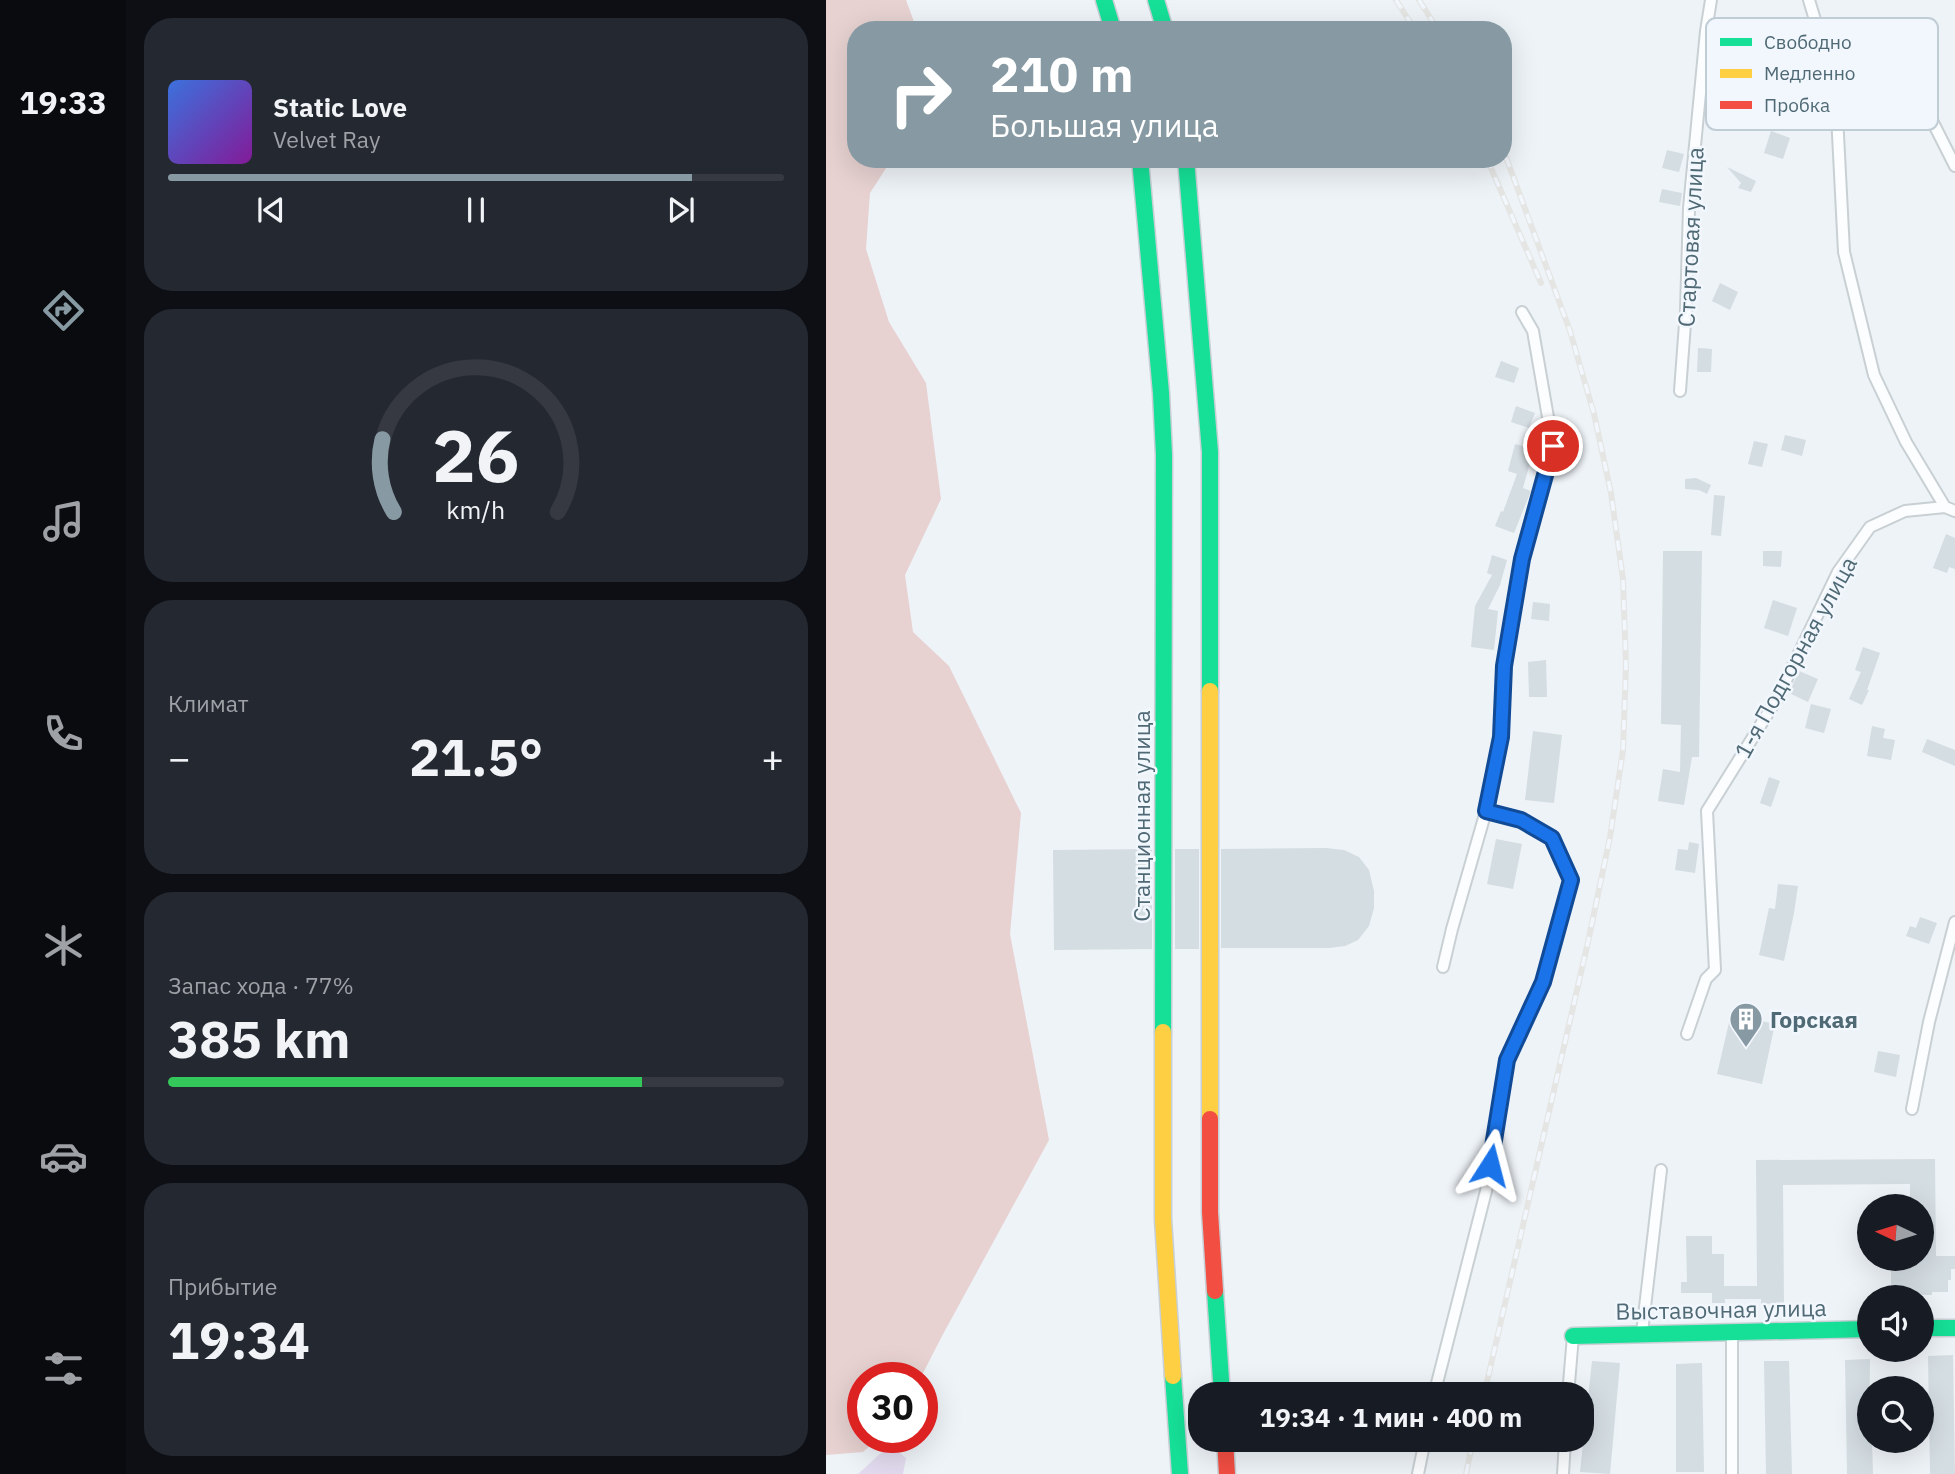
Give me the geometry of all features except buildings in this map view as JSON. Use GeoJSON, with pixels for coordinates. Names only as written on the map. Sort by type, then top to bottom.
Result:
{"type":"FeatureCollection","features":[{"type":"Feature","properties":{"kind":"main road"},"geometry":{"type":"LineString","coordinates":[[1104,0],[1110,21]]}},
{"type":"Feature","properties":{"kind":"main road"},"geometry":{"type":"LineString","coordinates":[[1156,0],[1162,21]]}},
{"type":"Feature","properties":{"kind":"main road","name":"Станционная улица"},"geometry":{"type":"LineString","coordinates":[[1141,168],[1164,455],[1163,1219],[1180,1474]]}},
{"type":"Feature","properties":{"kind":"main road"},"geometry":{"type":"LineString","coordinates":[[1187,168],[1210,452],[1210,1212],[1221,1382]]}},
{"type":"Feature","properties":{"kind":"main road"},"geometry":{"type":"LineString","coordinates":[[1934,1328],[1955,1328]]}},
{"type":"Feature","properties":{"kind":"main road","name":"Выставочная улица"},"geometry":{"type":"LineString","coordinates":[[1573,1336],[1857,1329]]}},
{"type":"Feature","properties":{"kind":"main road"},"geometry":{"type":"LineString","coordinates":[[1226,1452],[1227,1474]]}},
{"type":"Feature","properties":{"kind":"street","name":"Стартовая улица"},"geometry":{"type":"LineString","coordinates":[[1708,18],[1711,0]]}},
{"type":"Feature","properties":{"kind":"street"},"geometry":{"type":"LineString","coordinates":[[1809,0],[1814,18]]}},
{"type":"Feature","properties":{"kind":"street","name":"Стартовая улица"},"geometry":{"type":"LineString","coordinates":[[1680,391],[1689,208],[1706,31]]}},
{"type":"Feature","properties":{"kind":"street"},"geometry":{"type":"LineString","coordinates":[[1838,130],[1844,252],[1874,375],[1906,442],[1950,509]]}},
{"type":"Feature","properties":{"kind":"street"},"geometry":{"type":"LineString","coordinates":[[1937,130],[1955,166]]}},
{"type":"Feature","properties":{"kind":"street"},"geometry":{"type":"LineString","coordinates":[[1443,967],[1486,811],[1501,737],[1504,666],[1522,559],[1553,446],[1533,331],[1522,312]]}},
{"type":"Feature","properties":{"kind":"street","name":"1-я Подгорная улица"},"geometry":{"type":"LineString","coordinates":[[1687,1034],[1706,979],[1715,970],[1707,811],[1777,697],[1838,572],[1870,527],[1905,511],[1950,509]]}},
{"type":"Feature","properties":{"kind":"street"},"geometry":{"type":"LineString","coordinates":[[1437,1382],[1486,1191],[1507,1060],[1543,982],[1571,880],[1552,838],[1521,820],[1486,811]]}},
{"type":"Feature","properties":{"kind":"street"},"geometry":{"type":"LineString","coordinates":[[1912,1109],[1929,1022],[1955,922]]}},
{"type":"Feature","properties":{"kind":"street"},"geometry":{"type":"LineString","coordinates":[[1642,1333],[1661,1170]]}},
{"type":"Feature","properties":{"kind":"street"},"geometry":{"type":"LineString","coordinates":[[1732,1332],[1732,1474]]}},
{"type":"Feature","properties":{"kind":"street"},"geometry":{"type":"LineString","coordinates":[[1569,1382],[1573,1336]]}},
{"type":"Feature","properties":{"kind":"street"},"geometry":{"type":"LineString","coordinates":[[1418,1474],[1423,1452]]}},
{"type":"Feature","properties":{"kind":"street"},"geometry":{"type":"LineString","coordinates":[[1563,1474],[1564,1452]]}},
{"type":"Feature","properties":{"kind":"shaded area"},"geometry":{"type":"Polygon","coordinates":[[[826,0],[906,0],[914,21],[847,21],[847,168],[886,168],[870,193],[866,249],[889,322],[926,383],[941,499],[905,575],[913,632],[949,666],[1021,813],[1010,934],[1049,1140],[929,1362],[847,1362],[847,1453],[851,1453],[826,1455],[826,0]]]}},
{"type":"Feature","properties":{"kind":"shaded area"},"geometry":{"type":"Polygon","coordinates":[[[881,1453],[900,1453],[906,1458],[903,1474],[858,1474],[881,1453]]]}},
{"type":"Feature","properties":{"kind":"railway"},"geometry":{"type":"LineString","coordinates":[[1396,0],[1409,21]]}},
{"type":"Feature","properties":{"kind":"railway"},"geometry":{"type":"LineString","coordinates":[[1419,0],[1432,21]]}},
{"type":"Feature","properties":{"kind":"railway"},"geometry":{"type":"LineString","coordinates":[[1491,168],[1541,283]]}},
{"type":"Feature","properties":{"kind":"railway"},"geometry":{"type":"LineString","coordinates":[[1487,1382],[1610,837],[1623,750],[1626,666],[1623,579],[1611,493],[1594,414],[1570,331],[1510,168]]}},
{"type":"Feature","properties":{"kind":"railway"},"geometry":{"type":"LineString","coordinates":[[1466,1474],[1471,1452]]}},
{"type":"Feature","properties":{"kind":"traffic: fast"},"geometry":{"type":"LineString","coordinates":[[1104,0],[1110,21]]}},
{"type":"Feature","properties":{"kind":"traffic: fast"},"geometry":{"type":"LineString","coordinates":[[1156,0],[1162,21]]}},
{"type":"Feature","properties":{"kind":"traffic: fast"},"geometry":{"type":"LineString","coordinates":[[1141,168],[1164,455],[1163,1032]]}},
{"type":"Feature","properties":{"kind":"traffic: fast"},"geometry":{"type":"LineString","coordinates":[[1187,168],[1210,452],[1210,691]]}},
{"type":"Feature","properties":{"kind":"traffic: fast"},"geometry":{"type":"LineString","coordinates":[[1215,1291],[1221,1382]]}},
{"type":"Feature","properties":{"kind":"traffic: fast"},"geometry":{"type":"LineString","coordinates":[[1934,1328],[1955,1328]]}},
{"type":"Feature","properties":{"kind":"traffic: fast"},"geometry":{"type":"LineString","coordinates":[[1573,1336],[1857,1329]]}},
{"type":"Feature","properties":{"kind":"traffic: fast"},"geometry":{"type":"LineString","coordinates":[[1173,1376],[1180,1474]]}},
{"type":"Feature","properties":{"kind":"traffic: slow"},"geometry":{"type":"LineString","coordinates":[[1210,691],[1210,1119]]}},
{"type":"Feature","properties":{"kind":"traffic: slow"},"geometry":{"type":"LineString","coordinates":[[1163,1032],[1163,1219],[1173,1376]]}},
{"type":"Feature","properties":{"kind":"traffic: jam"},"geometry":{"type":"LineString","coordinates":[[1210,1119],[1210,1212],[1215,1291]]}},
{"type":"Feature","properties":{"kind":"traffic: jam"},"geometry":{"type":"LineString","coordinates":[[1226,1452],[1227,1474]]}},
{"type":"Feature","properties":{"kind":"place","name":"Горская"},"geometry":{"type":"Point","coordinates":[1746,1049]}},
{"type":"Feature","properties":{"kind":"route"},"geometry":{"type":"LineString","coordinates":[[1490,1165],[1507,1060],[1543,982],[1571,880],[1552,838],[1521,820],[1486,811],[1501,737],[1504,666],[1522,559],[1553,446]]}}]}
